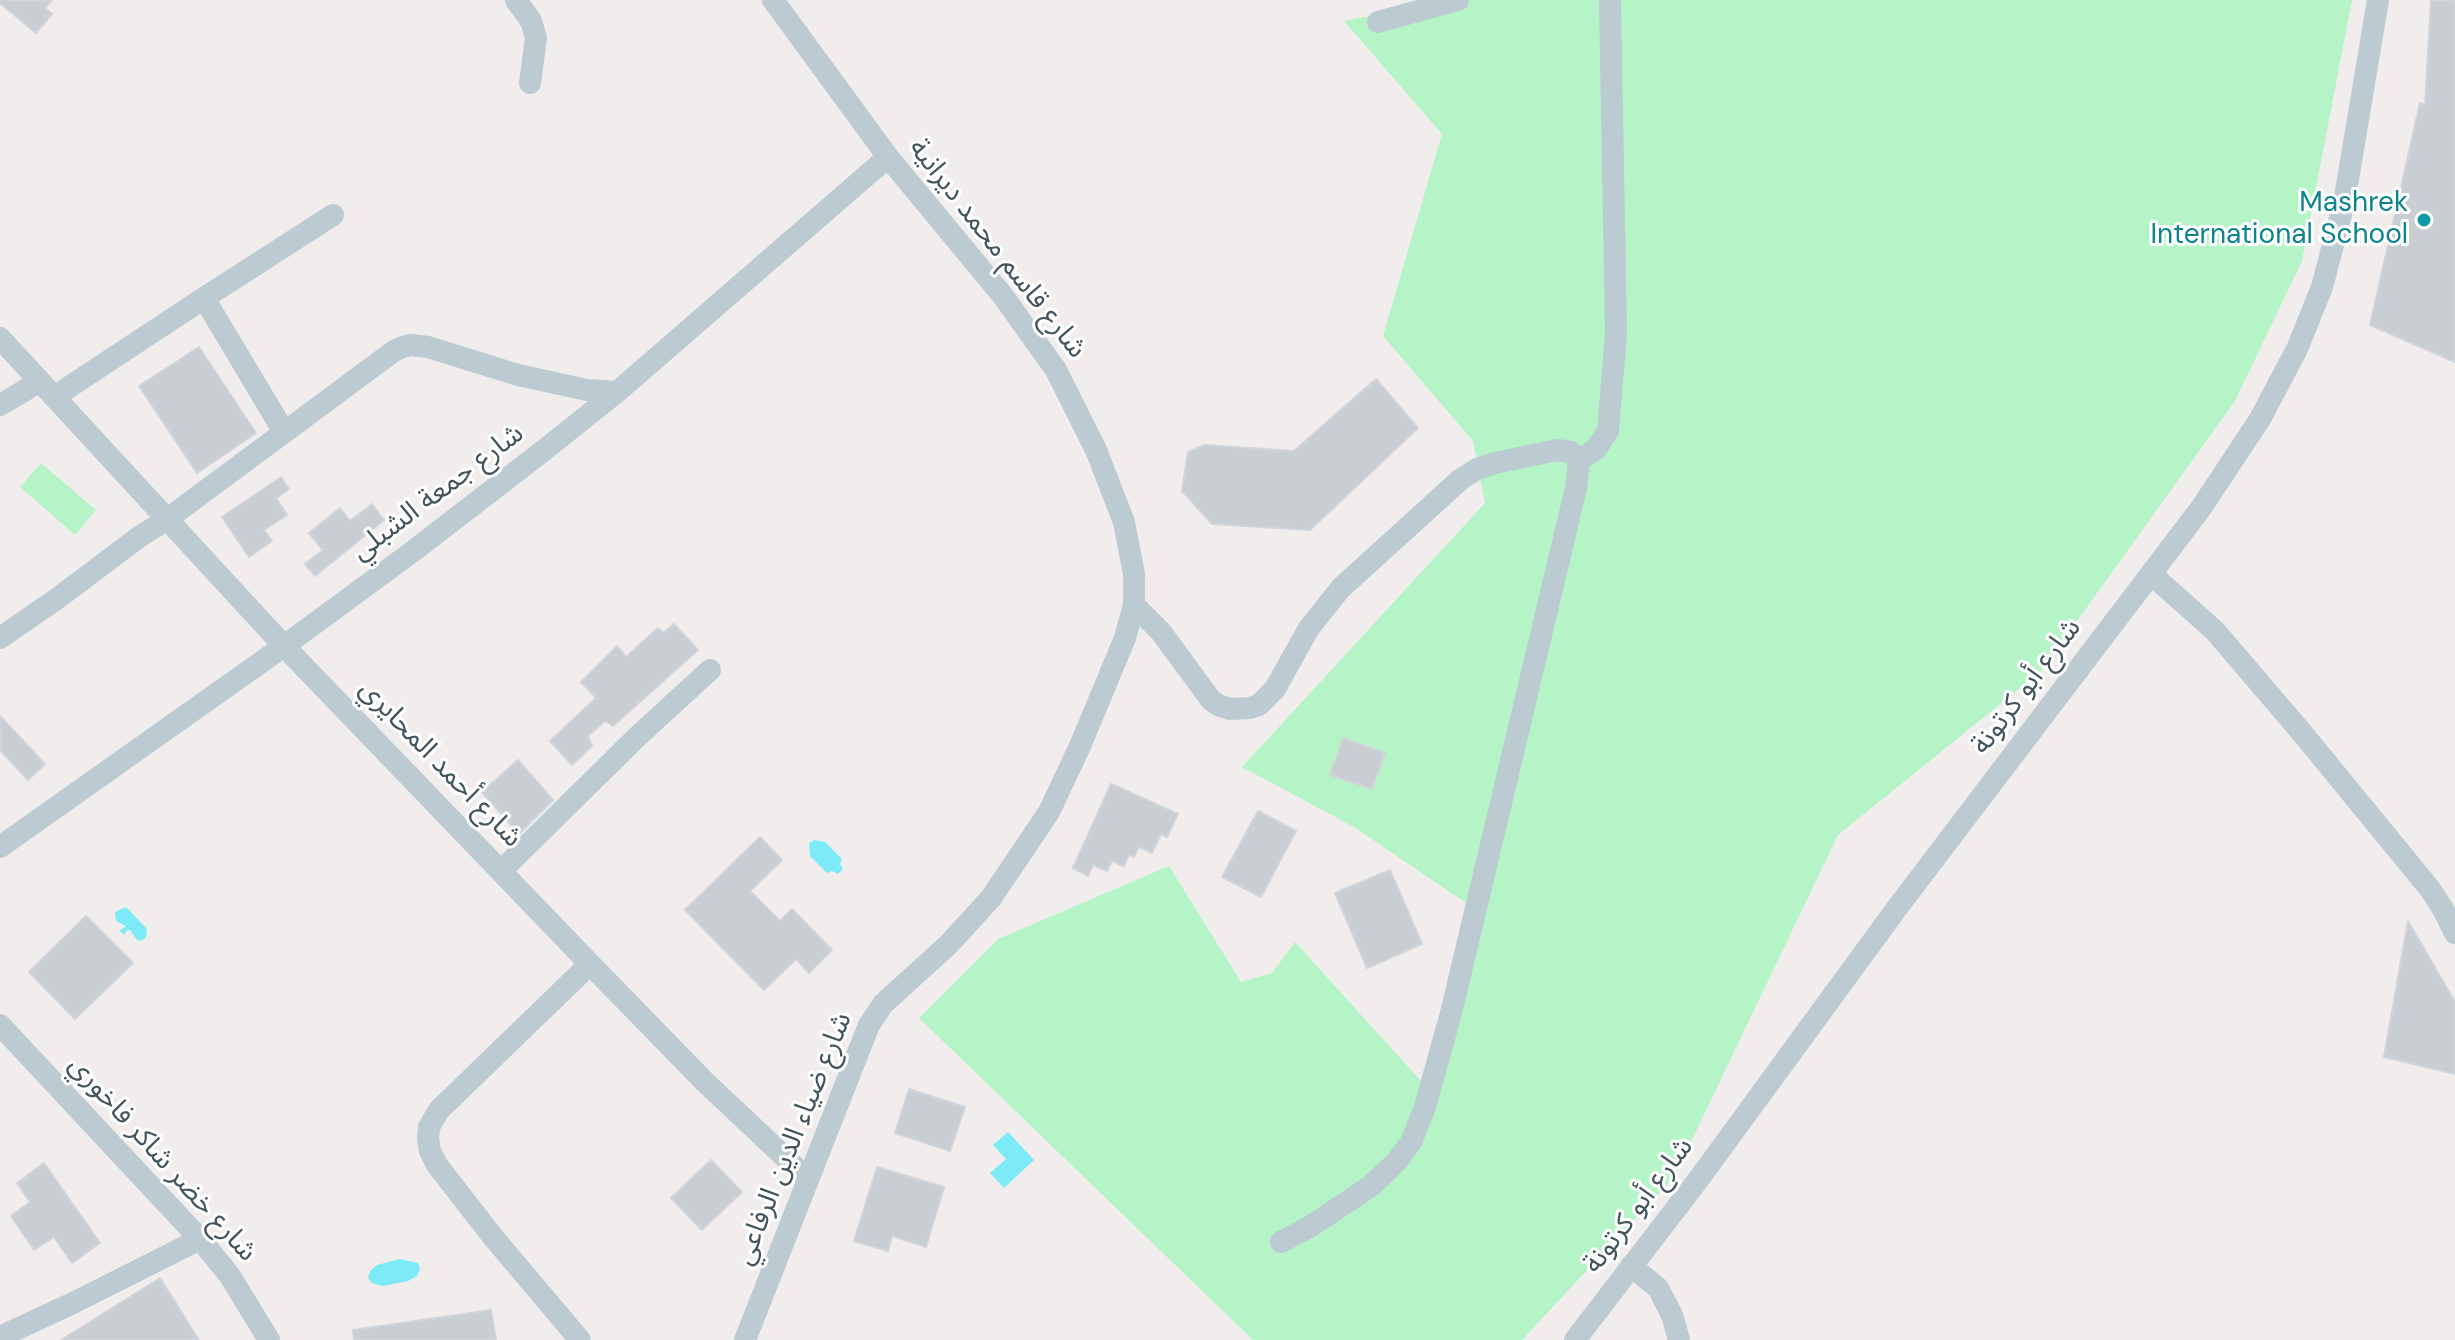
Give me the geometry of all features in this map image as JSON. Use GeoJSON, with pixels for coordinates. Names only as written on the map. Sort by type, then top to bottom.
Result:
{"type":"FeatureCollection","features":[{"type":"Feature","properties":{"kind":"street"},"geometry":{"type":"LineString","coordinates":[[516,0],[531,21],[536,38],[530,83]]}},
{"type":"Feature","properties":{"kind":"street","name":"شارع قاسم محمد ديرانية"},"geometry":{"type":"LineString","coordinates":[[773,0],[888,157],[1003,296],[1056,370],[1096,450],[1124,522],[1134,574],[1134,605]]}},
{"type":"Feature","properties":{"kind":"street"},"geometry":{"type":"LineString","coordinates":[[1378,22],[1458,0]]}},
{"type":"Feature","properties":{"kind":"street"},"geometry":{"type":"LineString","coordinates":[[1579,460],[1595,450],[1608,431],[1616,334],[1610,0]]}},
{"type":"Feature","properties":{"kind":"street","name":"شارع أبو كرتونة"},"geometry":{"type":"LineString","coordinates":[[1575,1340],[1791,1055],[1948,840],[2201,508],[2240,451],[2280,384],[2313,314],[2322,287],[2344,203],[2378,0]]}},
{"type":"Feature","properties":{"kind":"street","name":"شارع جمعة الشبلي"},"geometry":{"type":"LineString","coordinates":[[0,847],[412,552],[617,392],[888,157]]}},
{"type":"Feature","properties":{"kind":"street"},"geometry":{"type":"LineString","coordinates":[[0,405],[47,389],[204,298],[333,215]]}},
{"type":"Feature","properties":{"kind":"street"},"geometry":{"type":"LineString","coordinates":[[204,298],[284,432]]}},
{"type":"Feature","properties":{"kind":"street","name":"شارع أحمد المحايري"},"geometry":{"type":"LineString","coordinates":[[0,338],[284,646],[704,1081],[808,1179]]}},
{"type":"Feature","properties":{"kind":"street"},"geometry":{"type":"LineString","coordinates":[[0,638],[394,351],[411,345],[428,347],[518,375],[587,390],[617,392]]}},
{"type":"Feature","properties":{"kind":"street"},"geometry":{"type":"LineString","coordinates":[[1134,605],[1177,651],[1211,700],[1230,709],[1250,708],[1259,705],[1275,689],[1309,628],[1341,588],[1461,479],[1495,463],[1557,450],[1571,452],[1579,460]]}},
{"type":"Feature","properties":{"kind":"street"},"geometry":{"type":"LineString","coordinates":[[1281,1242],[1371,1186],[1398,1160],[1411,1142],[1425,1107],[1462,967],[1576,488],[1579,460]]}},
{"type":"Feature","properties":{"kind":"street"},"geometry":{"type":"LineString","coordinates":[[2151,574],[2215,631],[2293,723],[2430,889],[2455,933]]}},
{"type":"Feature","properties":{"kind":"street","name":"شارع ضياء الدين الرفاعي"},"geometry":{"type":"LineString","coordinates":[[745,1340],[869,1025],[883,1004],[949,944],[991,898],[1049,812],[1119,653],[1134,605]]}},
{"type":"Feature","properties":{"kind":"street"},"geometry":{"type":"LineString","coordinates":[[501,871],[710,670]]}},
{"type":"Feature","properties":{"kind":"street"},"geometry":{"type":"LineString","coordinates":[[580,1340],[437,1165],[428,1139],[429,1127],[439,1110],[590,964]]}},
{"type":"Feature","properties":{"kind":"street","name":"شارع خضر شاكر فاخوري"},"geometry":{"type":"LineString","coordinates":[[0,1025],[200,1239],[230,1276],[269,1340]]}},
{"type":"Feature","properties":{"kind":"street"},"geometry":{"type":"LineString","coordinates":[[0,1337],[200,1239]]}},
{"type":"Feature","properties":{"kind":"street"},"geometry":{"type":"LineString","coordinates":[[1631,1266],[1658,1288],[1672,1315],[1679,1340]]}},
{"type":"Feature","properties":{"kind":"green space"},"geometry":{"type":"Polygon","coordinates":[[[1454,0],[2352,0],[2302,261],[2235,401],[2041,671],[1838,835],[1674,1177],[1522,1340],[1253,1340],[919,1018],[998,939],[1169,866],[1241,982],[1272,973],[1295,942],[1431,1092],[1469,905],[1354,827],[1242,767],[1485,503],[1473,441],[1383,336],[1442,134],[1344,21],[1454,0]]]}},
{"type":"Feature","properties":{"kind":"green space"},"geometry":{"type":"Polygon","coordinates":[[[41,463],[96,510],[75,535],[20,487],[41,463]]]}},
{"type":"Feature","properties":{"kind":"water"},"geometry":{"type":"Polygon","coordinates":[[[814,840],[825,842],[842,859],[840,864],[843,869],[838,874],[832,871],[827,873],[810,856],[809,843],[814,840]]]}},
{"type":"Feature","properties":{"kind":"water"},"geometry":{"type":"Polygon","coordinates":[[[126,907],[147,929],[143,940],[138,941],[130,930],[125,935],[119,931],[126,926],[116,921],[115,912],[126,907]]]}},
{"type":"Feature","properties":{"kind":"water"},"geometry":{"type":"Polygon","coordinates":[[[1008,1132],[1034,1160],[1004,1188],[990,1173],[1006,1159],[993,1145],[1008,1132]]]}},
{"type":"Feature","properties":{"kind":"water"},"geometry":{"type":"Polygon","coordinates":[[[400,1259],[418,1263],[420,1269],[417,1276],[383,1286],[372,1283],[368,1278],[377,1265],[400,1259]]]}},
{"type":"Feature","properties":{"kind":"building"},"geometry":{"type":"Polygon","coordinates":[[[0,0],[52,0],[45,8],[52,14],[36,33],[0,0]]]}},
{"type":"Feature","properties":{"kind":"building","name":"Mashrek International School"},"geometry":{"type":"Polygon","coordinates":[[[2431,0],[2455,0],[2455,362],[2370,325],[2420,103],[2425,105],[2431,0]]]}},
{"type":"Feature","properties":{"kind":"building"},"geometry":{"type":"Polygon","coordinates":[[[199,347],[256,433],[197,473],[139,386],[199,347]]]}},
{"type":"Feature","properties":{"kind":"building"},"geometry":{"type":"Polygon","coordinates":[[[1376,379],[1418,428],[1310,530],[1212,524],[1182,491],[1188,452],[1205,445],[1294,451],[1376,379]]]}},
{"type":"Feature","properties":{"kind":"building"},"geometry":{"type":"Polygon","coordinates":[[[281,477],[289,489],[276,498],[287,515],[264,530],[272,541],[249,557],[222,517],[281,477]]]}},
{"type":"Feature","properties":{"kind":"building"},"geometry":{"type":"Polygon","coordinates":[[[372,504],[384,520],[315,576],[305,564],[323,550],[309,533],[340,508],[350,521],[372,504]]]}},
{"type":"Feature","properties":{"kind":"building"},"geometry":{"type":"Polygon","coordinates":[[[674,624],[698,650],[613,726],[605,721],[588,736],[592,746],[572,765],[550,741],[596,698],[581,682],[617,646],[626,657],[658,628],[663,633],[674,624]]]}},
{"type":"Feature","properties":{"kind":"building"},"geometry":{"type":"Polygon","coordinates":[[[0,716],[45,764],[28,780],[0,750],[0,716]]]}},
{"type":"Feature","properties":{"kind":"building"},"geometry":{"type":"Polygon","coordinates":[[[1343,738],[1385,753],[1372,789],[1330,775],[1343,738]]]}},
{"type":"Feature","properties":{"kind":"building"},"geometry":{"type":"Polygon","coordinates":[[[518,760],[553,800],[519,834],[482,792],[518,760]]]}},
{"type":"Feature","properties":{"kind":"building"},"geometry":{"type":"Polygon","coordinates":[[[1111,784],[1178,814],[1167,837],[1161,834],[1152,853],[1139,847],[1134,857],[1129,855],[1124,866],[1112,861],[1107,871],[1093,865],[1088,876],[1073,868],[1111,784]]]}},
{"type":"Feature","properties":{"kind":"building"},"geometry":{"type":"Polygon","coordinates":[[[1258,811],[1296,831],[1261,897],[1222,877],[1258,811]]]}},
{"type":"Feature","properties":{"kind":"building"},"geometry":{"type":"Polygon","coordinates":[[[760,837],[782,860],[750,891],[780,921],[792,909],[832,950],[809,973],[796,959],[764,990],[685,910],[760,837]]]}},
{"type":"Feature","properties":{"kind":"building"},"geometry":{"type":"Polygon","coordinates":[[[1390,870],[1422,944],[1367,968],[1335,893],[1390,870]]]}},
{"type":"Feature","properties":{"kind":"building"},"geometry":{"type":"Polygon","coordinates":[[[86,916],[133,963],[75,1019],[29,972],[86,916]]]}},
{"type":"Feature","properties":{"kind":"building"},"geometry":{"type":"Polygon","coordinates":[[[2408,921],[2455,1002],[2455,1074],[2384,1057],[2408,921]]]}},
{"type":"Feature","properties":{"kind":"building"},"geometry":{"type":"Polygon","coordinates":[[[909,1089],[965,1107],[950,1151],[895,1133],[909,1089]]]}},
{"type":"Feature","properties":{"kind":"building"},"geometry":{"type":"Polygon","coordinates":[[[711,1160],[742,1192],[702,1230],[671,1198],[711,1160]]]}},
{"type":"Feature","properties":{"kind":"building"},"geometry":{"type":"Polygon","coordinates":[[[44,1163],[100,1243],[72,1263],[54,1237],[34,1250],[11,1216],[30,1202],[17,1183],[44,1163]]]}},
{"type":"Feature","properties":{"kind":"building"},"geometry":{"type":"Polygon","coordinates":[[[877,1167],[944,1187],[926,1247],[892,1236],[888,1251],[854,1241],[877,1167]]]}},
{"type":"Feature","properties":{"kind":"building"},"geometry":{"type":"Polygon","coordinates":[[[160,1278],[199,1340],[61,1340],[160,1278]]]}},
{"type":"Feature","properties":{"kind":"building"},"geometry":{"type":"Polygon","coordinates":[[[491,1310],[496,1340],[354,1340],[353,1330],[491,1310]]]}},
{"type":"Feature","properties":{"kind":"place","name":"Mashrek International School"},"geometry":{"type":"Point","coordinates":[2424,220]}}]}
